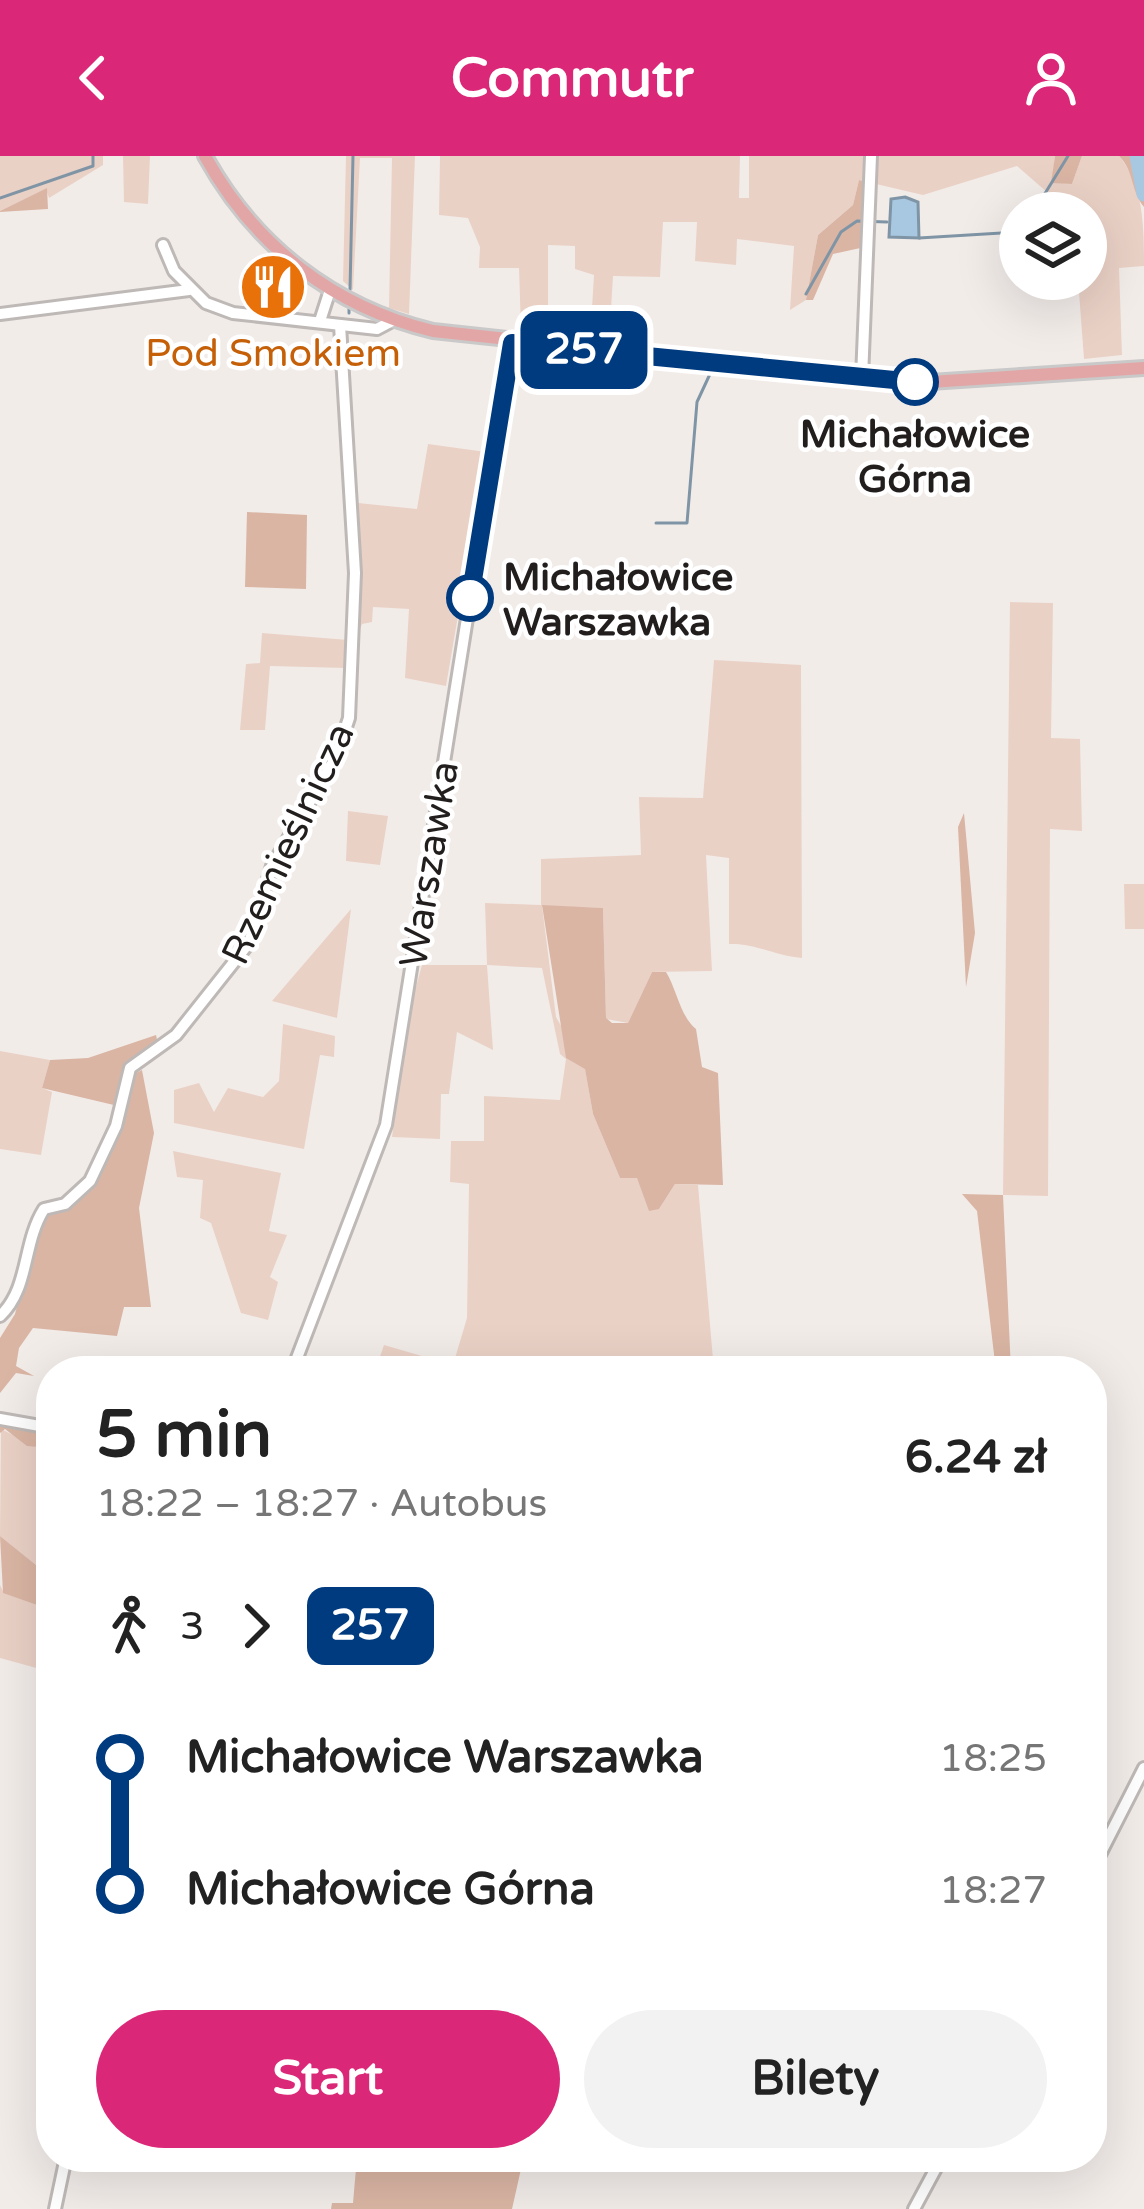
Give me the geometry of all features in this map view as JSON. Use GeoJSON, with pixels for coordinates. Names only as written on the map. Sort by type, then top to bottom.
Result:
{"type":"FeatureCollection","features":[{"type":"Feature","properties":{"kind":"main road"},"geometry":{"type":"LineString","coordinates":[[205,156],[265,238],[331,290],[394,320],[512,343],[862,378],[947,383],[1144,368]]}},
{"type":"Feature","properties":{"kind":"street"},"geometry":{"type":"LineString","coordinates":[[862,378],[871,156]]}},
{"type":"Feature","properties":{"kind":"street"},"geometry":{"type":"LineString","coordinates":[[163,245],[189,290],[233,313],[377,329],[394,320]]}},
{"type":"Feature","properties":{"kind":"street"},"geometry":{"type":"LineString","coordinates":[[0,314],[189,290]]}},
{"type":"Feature","properties":{"kind":"street"},"geometry":{"type":"LineString","coordinates":[[320,321],[331,290]]}},
{"type":"Feature","properties":{"kind":"street","name":"Rzemieślnicza"},"geometry":{"type":"LineString","coordinates":[[0,1316],[13,1304],[30,1232],[44,1209],[65,1204],[100,1164],[130,1068],[176,1035],[248,943],[272,866],[336,757],[349,718],[356,573],[340,325]]}},
{"type":"Feature","properties":{"kind":"street","name":"Warszawka"},"geometry":{"type":"LineString","coordinates":[[298,1356],[386,1124],[512,343]]}},
{"type":"Feature","properties":{"kind":"street"},"geometry":{"type":"LineString","coordinates":[[0,1419],[36,1425]]}},
{"type":"Feature","properties":{"kind":"street"},"geometry":{"type":"LineString","coordinates":[[1107,1841],[1144,1768]]}},
{"type":"Feature","properties":{"kind":"street"},"geometry":{"type":"LineString","coordinates":[[55,2209],[63,2172]]}},
{"type":"Feature","properties":{"kind":"street"},"geometry":{"type":"LineString","coordinates":[[914,2209],[934,2172]]}},
{"type":"Feature","properties":{"kind":"shaded area"},"geometry":{"type":"Polygon","coordinates":[[[0,156],[103,156],[103,165],[49,198],[46,189],[0,211],[0,156]]]}},
{"type":"Feature","properties":{"kind":"shaded area"},"geometry":{"type":"Polygon","coordinates":[[[123,156],[150,156],[148,204],[124,202],[123,156]]]}},
{"type":"Feature","properties":{"kind":"shaded area"},"geometry":{"type":"Polygon","coordinates":[[[346,156],[415,156],[409,314],[389,308],[392,158],[360,158],[353,290],[343,281],[346,156]]]}},
{"type":"Feature","properties":{"kind":"shaded area"},"geometry":{"type":"Polygon","coordinates":[[[440,156],[740,156],[739,198],[749,198],[749,156],[1055,156],[1052,182],[1072,184],[1082,156],[1119,156],[1138,194],[1144,266],[1119,268],[1122,355],[1084,359],[1080,300],[1107,300],[1107,192],[1047,192],[1017,166],[923,195],[859,180],[853,205],[818,235],[806,300],[790,310],[794,246],[737,239],[736,265],[695,261],[697,222],[663,222],[660,277],[613,276],[609,343],[590,341],[594,275],[575,269],[575,246],[548,245],[548,334],[521,330],[519,268],[479,268],[480,247],[468,218],[439,215],[440,156]]]}},
{"type":"Feature","properties":{"kind":"shaded area"},"geometry":{"type":"Polygon","coordinates":[[[1055,156],[1082,156],[1072,184],[1051,183],[1055,156]]]}},
{"type":"Feature","properties":{"kind":"shaded area"},"geometry":{"type":"Polygon","coordinates":[[[1119,156],[1144,156],[1144,207],[1128,168],[1119,156]]]}},
{"type":"Feature","properties":{"kind":"shaded area"},"geometry":{"type":"Polygon","coordinates":[[[859,180],[867,182],[865,247],[833,254],[813,300],[806,300],[818,235],[853,205],[859,180]]]}},
{"type":"Feature","properties":{"kind":"shaded area"},"geometry":{"type":"Polygon","coordinates":[[[47,188],[48,209],[0,212],[0,211],[47,188]]]}},
{"type":"Feature","properties":{"kind":"shaded area"},"geometry":{"type":"Polygon","coordinates":[[[428,444],[486,452],[446,686],[405,678],[409,609],[373,607],[372,622],[362,624],[356,639],[358,503],[417,509],[428,444]]]}},
{"type":"Feature","properties":{"kind":"shaded area"},"geometry":{"type":"Polygon","coordinates":[[[247,512],[307,515],[306,589],[245,587],[247,512]]]}},
{"type":"Feature","properties":{"kind":"shaded area"},"geometry":{"type":"Polygon","coordinates":[[[1010,602],[1053,603],[1051,738],[1080,739],[1082,831],[1050,829],[1048,1196],[1003,1195],[1010,602]]]}},
{"type":"Feature","properties":{"kind":"shaded area"},"geometry":{"type":"Polygon","coordinates":[[[262,633],[348,640],[346,668],[270,666],[265,730],[240,730],[246,664],[260,663],[262,633]]]}},
{"type":"Feature","properties":{"kind":"shaded area"},"geometry":{"type":"Polygon","coordinates":[[[714,660],[801,665],[802,958],[729,944],[729,858],[706,855],[712,971],[652,972],[628,1023],[606,1019],[603,908],[542,906],[556,1017],[585,1068],[593,1114],[620,1178],[637,1178],[659,1209],[675,1184],[698,1185],[713,1356],[456,1356],[467,1318],[469,1184],[450,1182],[451,1141],[484,1141],[484,1096],[560,1100],[566,1059],[560,1054],[542,968],[487,965],[485,903],[541,905],[541,859],[641,855],[639,797],[703,798],[714,660]]]}},
{"type":"Feature","properties":{"kind":"shaded area"},"geometry":{"type":"Polygon","coordinates":[[[348,811],[388,816],[380,865],[346,861],[348,811]]]}},
{"type":"Feature","properties":{"kind":"shaded area"},"geometry":{"type":"Polygon","coordinates":[[[964,813],[975,933],[966,987],[958,827],[964,813]]]}},
{"type":"Feature","properties":{"kind":"shaded area"},"geometry":{"type":"Polygon","coordinates":[[[1124,884],[1144,884],[1144,929],[1125,929],[1124,884]]]}},
{"type":"Feature","properties":{"kind":"shaded area"},"geometry":{"type":"Polygon","coordinates":[[[542,905],[603,908],[606,1018],[612,1023],[628,1023],[652,972],[666,972],[696,1029],[702,1067],[718,1073],[723,1185],[675,1184],[659,1209],[649,1211],[637,1178],[620,1178],[593,1114],[585,1069],[566,1058],[542,905]]]}},
{"type":"Feature","properties":{"kind":"shaded area"},"geometry":{"type":"Polygon","coordinates":[[[351,909],[337,1018],[272,1001],[351,909]]]}},
{"type":"Feature","properties":{"kind":"shaded area"},"geometry":{"type":"Polygon","coordinates":[[[422,965],[487,965],[493,1050],[457,1032],[449,1094],[441,1094],[440,1139],[392,1137],[408,1016],[422,965]]]}},
{"type":"Feature","properties":{"kind":"shaded area"},"geometry":{"type":"Polygon","coordinates":[[[283,1024],[335,1036],[334,1057],[320,1055],[304,1149],[174,1123],[174,1090],[199,1083],[214,1112],[228,1088],[263,1097],[279,1081],[283,1024]]]}},
{"type":"Feature","properties":{"kind":"shaded area"},"geometry":{"type":"Polygon","coordinates":[[[156,1035],[158,1044],[134,1060],[118,1106],[42,1088],[50,1060],[88,1058],[156,1035]]]}},
{"type":"Feature","properties":{"kind":"shaded area"},"geometry":{"type":"Polygon","coordinates":[[[0,1051],[50,1060],[42,1088],[52,1092],[41,1155],[0,1149],[0,1051]]]}},
{"type":"Feature","properties":{"kind":"shaded area"},"geometry":{"type":"Polygon","coordinates":[[[142,1070],[154,1133],[139,1208],[151,1307],[124,1307],[117,1336],[33,1328],[19,1348],[16,1366],[34,1376],[16,1373],[0,1393],[0,1338],[15,1314],[42,1213],[94,1183],[134,1074],[142,1070]]]}},
{"type":"Feature","properties":{"kind":"shaded area"},"geometry":{"type":"Polygon","coordinates":[[[173,1151],[281,1173],[269,1231],[287,1235],[270,1277],[278,1282],[268,1320],[241,1313],[211,1223],[200,1218],[203,1180],[177,1177],[173,1151]]]}},
{"type":"Feature","properties":{"kind":"shaded area"},"geometry":{"type":"Polygon","coordinates":[[[962,1194],[1003,1195],[1010,1356],[994,1356],[977,1211],[962,1194]]]}},
{"type":"Feature","properties":{"kind":"shaded area"},"geometry":{"type":"Polygon","coordinates":[[[384,1345],[422,1356],[380,1356],[384,1345]]]}},
{"type":"Feature","properties":{"kind":"shaded area"},"geometry":{"type":"Polygon","coordinates":[[[0,1412],[11,1422],[36,1428],[36,1447],[27,1446],[5,1429],[0,1433],[0,1412]]]}},
{"type":"Feature","properties":{"kind":"shaded area"},"geometry":{"type":"Polygon","coordinates":[[[1,1429],[36,1446],[36,1565],[0,1536],[1,1429]]]}},
{"type":"Feature","properties":{"kind":"shaded area"},"geometry":{"type":"Polygon","coordinates":[[[0,1536],[36,1565],[36,1605],[3,1593],[0,1536]]]}},
{"type":"Feature","properties":{"kind":"shaded area"},"geometry":{"type":"Polygon","coordinates":[[[0,1585],[4,1593],[36,1605],[36,1668],[0,1658],[0,1585]]]}},
{"type":"Feature","properties":{"kind":"shaded area"},"geometry":{"type":"Polygon","coordinates":[[[356,2172],[520,2172],[512,2209],[331,2209],[332,2203],[353,2203],[356,2172]]]}},
{"type":"Feature","properties":{"kind":"water"},"geometry":{"type":"Polygon","coordinates":[[[891,199],[918,202],[919,238],[889,237],[891,199]]]}},
{"type":"Feature","properties":{"kind":"waterway"},"geometry":{"type":"LineString","coordinates":[[0,198],[93,166],[93,156]]}},
{"type":"Feature","properties":{"kind":"waterway"},"geometry":{"type":"LineString","coordinates":[[350,290],[353,156]]}},
{"type":"Feature","properties":{"kind":"waterway"},"geometry":{"type":"LineString","coordinates":[[1046,192],[1068,156]]}},
{"type":"Feature","properties":{"kind":"waterway"},"geometry":{"type":"LineString","coordinates":[[1137,156],[1144,194]]}},
{"type":"Feature","properties":{"kind":"waterway"},"geometry":{"type":"LineString","coordinates":[[806,294],[841,232],[857,221],[887,222]]}},
{"type":"Feature","properties":{"kind":"waterway"},"geometry":{"type":"LineString","coordinates":[[919,238],[999,233]]}},
{"type":"Feature","properties":{"kind":"waterway"},"geometry":{"type":"LineString","coordinates":[[656,523],[687,523],[697,402],[710,374]]}},
{"type":"Feature","properties":{"kind":"bus line","name":"257"},"geometry":{"type":"LineString","coordinates":[[470,598],[512,343],[915,382]]}},
{"type":"Feature","properties":{"kind":"place","name":"Pod Smokiem"},"geometry":{"type":"Point","coordinates":[273,287]}},
{"type":"Feature","properties":{"kind":"place","name":"Michałowice Górna"},"geometry":{"type":"Point","coordinates":[915,382]}},
{"type":"Feature","properties":{"kind":"place","name":"Michałowice Warszawka"},"geometry":{"type":"Point","coordinates":[470,598]}}]}
